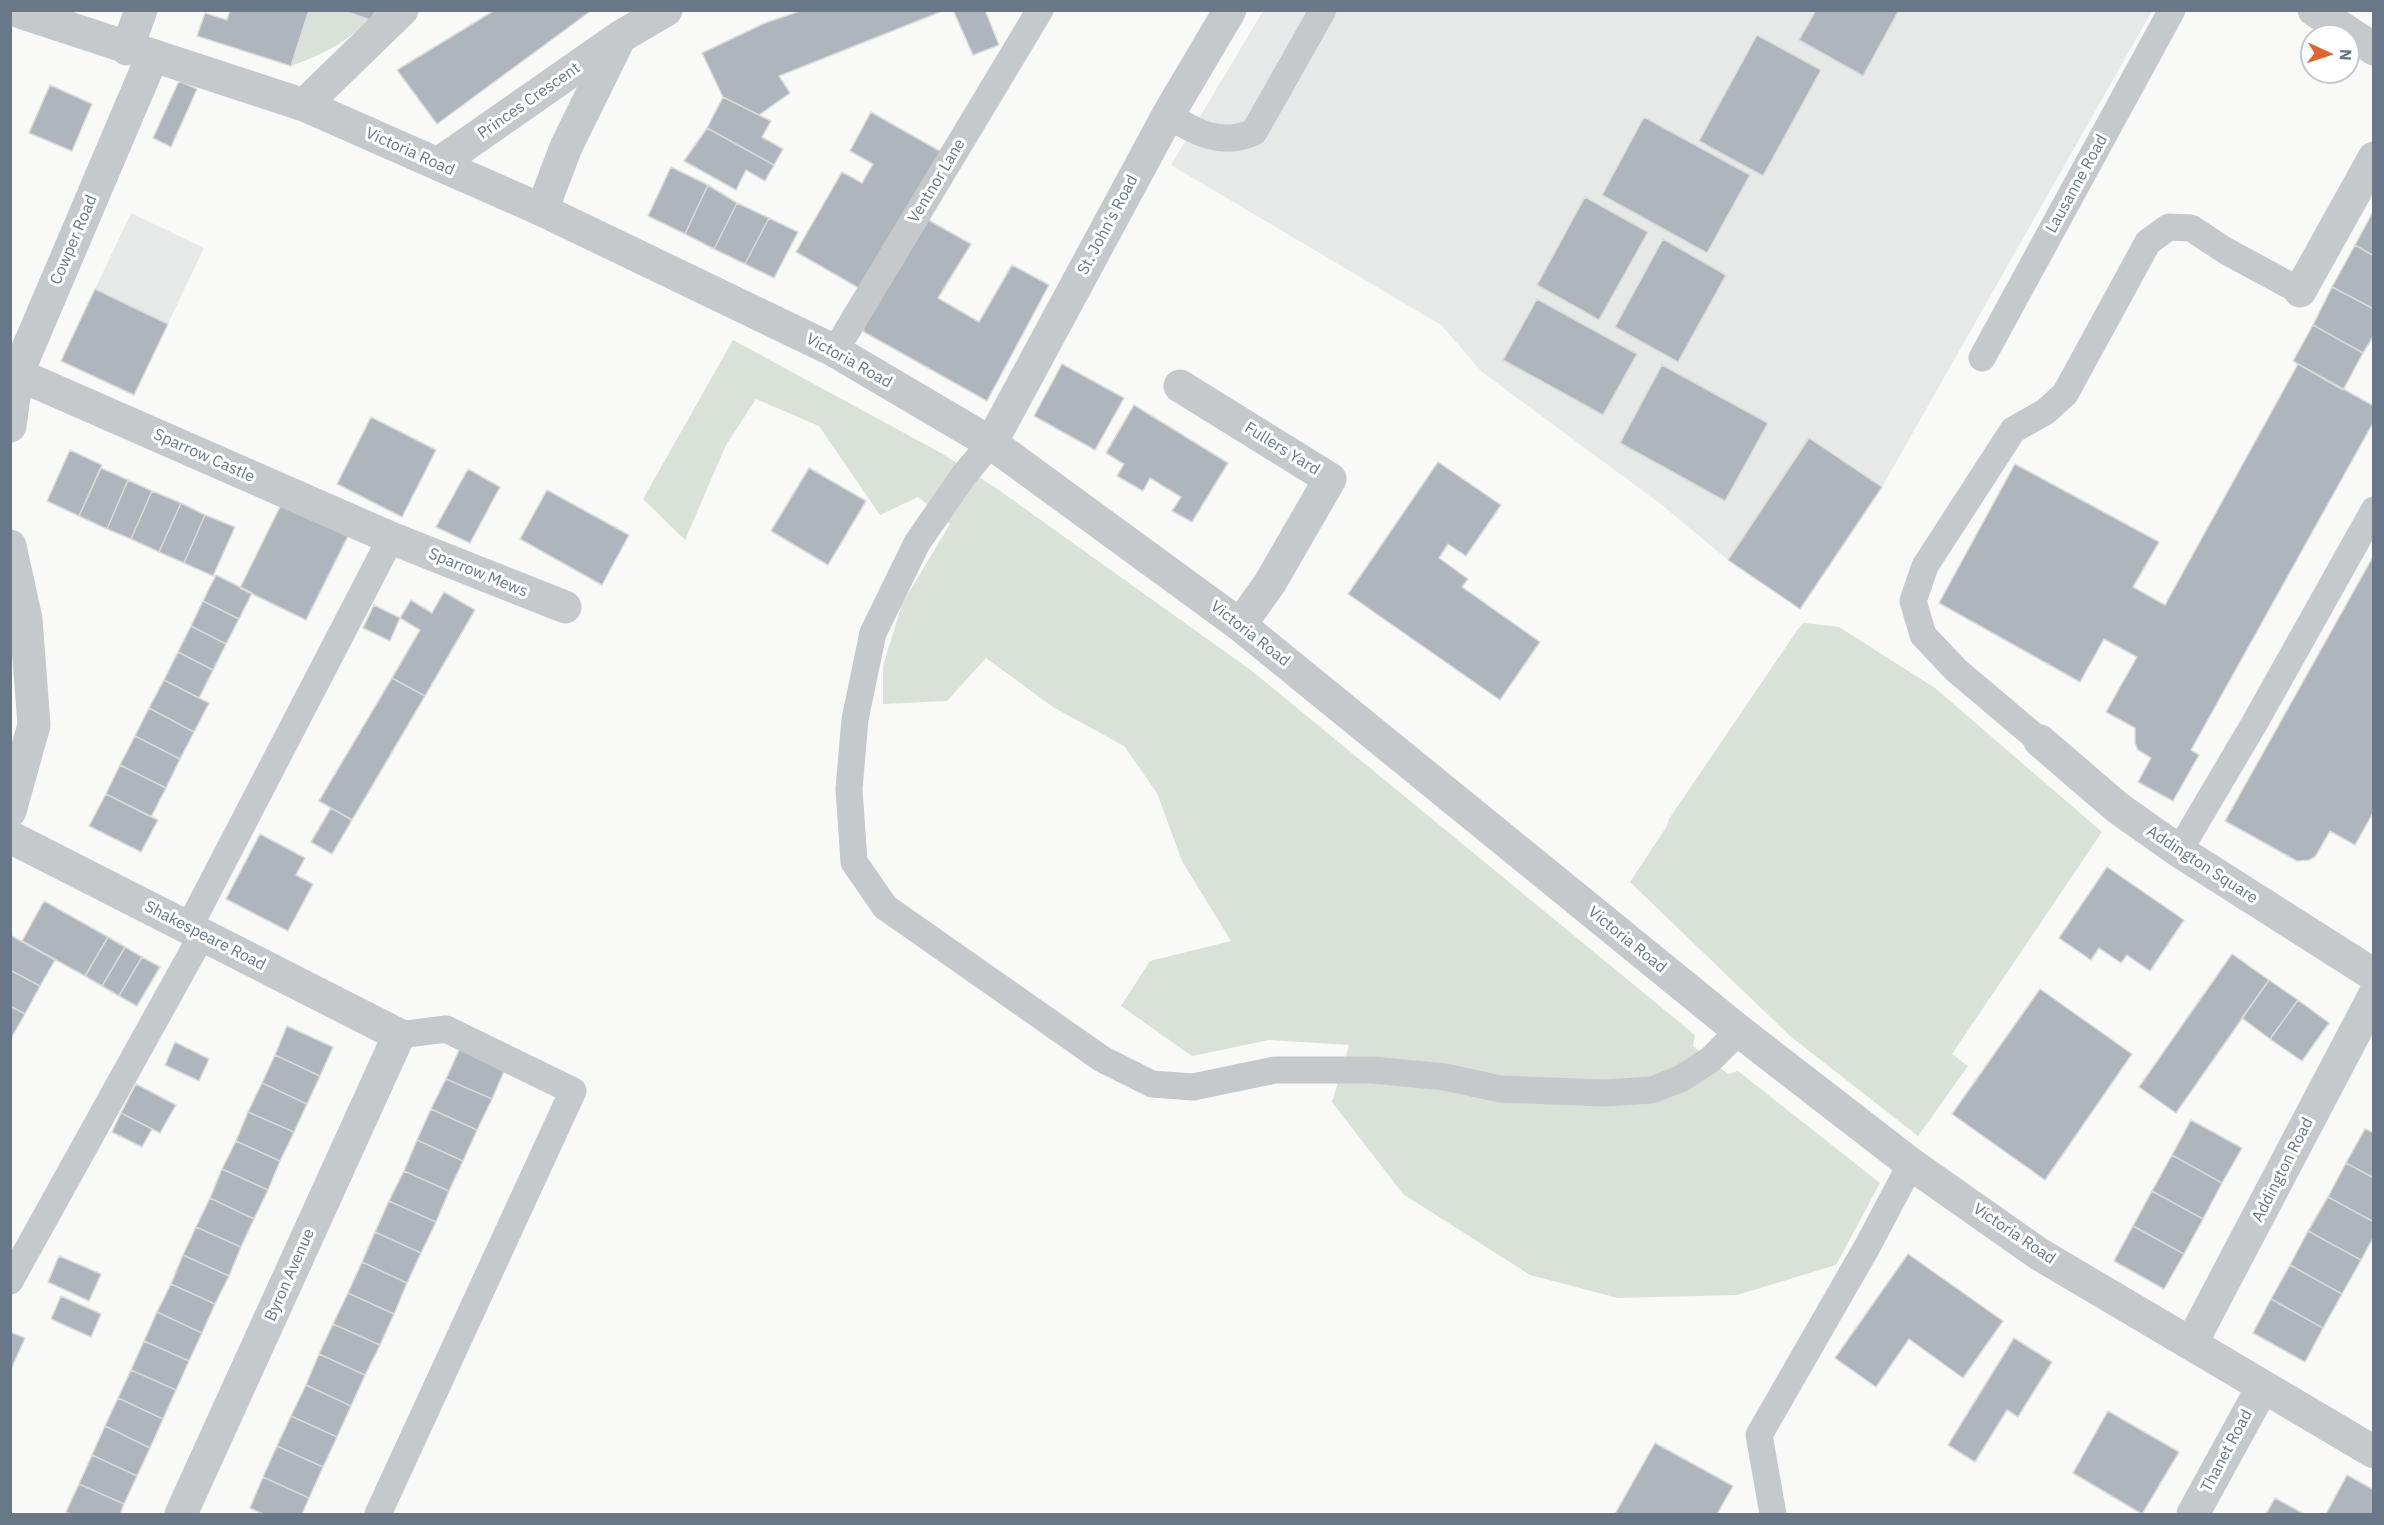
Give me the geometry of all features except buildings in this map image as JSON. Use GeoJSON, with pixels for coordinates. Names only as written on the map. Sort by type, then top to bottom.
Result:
{"type":"FeatureCollection","features":[{"type":"Feature","properties":{"kind":"street","name":"Victoria Road"},"geometry":{"type":"LineString","coordinates":[[14,10],[304,105],[542,210],[835,351],[991,443],[1240,625],[1739,1030],[1911,1164],[2039,1254],[2373,1452]]}},
{"type":"Feature","properties":{"kind":"street","name":"Cowper Road"},"geometry":{"type":"LineString","coordinates":[[10,426],[17,374],[140,53],[141,10]]}},
{"type":"Feature","properties":{"kind":"street"},"geometry":{"type":"LineString","coordinates":[[304,105],[402,10]]}},
{"type":"Feature","properties":{"kind":"street","name":"Princes Crescent"},"geometry":{"type":"LineString","coordinates":[[438,164],[620,37],[666,10]]}},
{"type":"Feature","properties":{"kind":"street","name":"St. John's Road"},"geometry":{"type":"LineString","coordinates":[[991,443],[1168,115],[1230,10]]}},
{"type":"Feature","properties":{"kind":"street"},"geometry":{"type":"LineString","coordinates":[[2314,10],[2373,49]]}},
{"type":"Feature","properties":{"kind":"street","name":"Princes Crescent"},"geometry":{"type":"LineString","coordinates":[[542,210],[566,147],[620,37]]}},
{"type":"Feature","properties":{"kind":"street"},"geometry":{"type":"LineString","coordinates":[[2300,291],[2373,158]]}},
{"type":"Feature","properties":{"kind":"street","name":"Sparrow Castle"},"geometry":{"type":"LineString","coordinates":[[17,374],[391,538]]}},
{"type":"Feature","properties":{"kind":"street","name":"Fullers Yard"},"geometry":{"type":"LineString","coordinates":[[1180,386],[1330,479],[1270,583],[1240,625]]}},
{"type":"Feature","properties":{"kind":"street","name":"Sparrow Mews"},"geometry":{"type":"LineString","coordinates":[[391,538],[565,607]]}},
{"type":"Feature","properties":{"kind":"street"},"geometry":{"type":"LineString","coordinates":[[10,546],[27,619],[34,725],[10,811]]}},
{"type":"Feature","properties":{"kind":"street","name":"Addington Square"},"geometry":{"type":"LineString","coordinates":[[2040,741],[2118,808],[2179,851],[2373,975]]}},
{"type":"Feature","properties":{"kind":"street","name":"Shakespeare Road"},"geometry":{"type":"LineString","coordinates":[[10,837],[399,1035]]}},
{"type":"Feature","properties":{"kind":"street","name":"Addington Road"},"geometry":{"type":"LineString","coordinates":[[2191,1344],[2373,996]]}},
{"type":"Feature","properties":{"kind":"street","name":"Byron Avenue"},"geometry":{"type":"LineString","coordinates":[[181,1515],[399,1035]]}},
{"type":"Feature","properties":{"kind":"street","name":"Thanet Road"},"geometry":{"type":"LineString","coordinates":[[2193,1515],[2262,1388]]}},
{"type":"Feature","properties":{"kind":"lane","name":"Ventnor Lane"},"geometry":{"type":"LineString","coordinates":[[835,351],[1040,10]]}},
{"type":"Feature","properties":{"kind":"lane"},"geometry":{"type":"LineString","coordinates":[[1168,115],[1192,131],[1218,138],[1242,137],[1254,132],[1323,10]]}},
{"type":"Feature","properties":{"kind":"lane","name":"Lausanne Road"},"geometry":{"type":"LineString","coordinates":[[1982,358],[2172,10]]}},
{"type":"Feature","properties":{"kind":"lane"},"geometry":{"type":"LineString","coordinates":[[2040,741],[1956,670],[1923,635],[1913,601],[1925,566],[2013,430],[2045,412],[2065,393],[2148,242],[2169,227],[2191,228],[2226,251],[2300,291]]}},
{"type":"Feature","properties":{"kind":"lane"},"geometry":{"type":"LineString","coordinates":[[991,443],[964,475],[917,543],[873,633],[855,719],[849,789],[854,862],[885,907],[1102,1059],[1152,1084],[1193,1087],[1275,1070],[1372,1070],[1444,1077],[1500,1089],[1605,1093],[1652,1090],[1680,1079],[1710,1060],[1739,1030]]}},
{"type":"Feature","properties":{"kind":"lane"},"geometry":{"type":"LineString","coordinates":[[2179,851],[2254,724],[2373,510]]}},
{"type":"Feature","properties":{"kind":"lane"},"geometry":{"type":"LineString","coordinates":[[10,1281],[195,932],[391,538]]}},
{"type":"Feature","properties":{"kind":"lane"},"geometry":{"type":"LineString","coordinates":[[378,1515],[573,1091],[446,1029],[399,1035]]}},
{"type":"Feature","properties":{"kind":"lane"},"geometry":{"type":"LineString","coordinates":[[1773,1515],[1759,1435],[1867,1247],[1911,1164]]}},
{"type":"Feature","properties":{"kind":"shaded area"},"geometry":{"type":"Polygon","coordinates":[[[309,11],[342,11],[370,20],[333,47],[291,66],[309,11]]]}},
{"type":"Feature","properties":{"kind":"shaded area"},"geometry":{"type":"Polygon","coordinates":[[[1263,11],[2152,11],[1882,487],[1800,609],[1728,560],[1662,505],[1482,372],[1441,325],[1171,165],[1263,11]]]}},
{"type":"Feature","properties":{"kind":"shaded area"},"geometry":{"type":"Polygon","coordinates":[[[131,213],[204,248],[134,395],[61,361],[131,213]]]}},
{"type":"Feature","properties":{"kind":"shaded area"},"geometry":{"type":"Polygon","coordinates":[[[733,340],[941,453],[996,488],[1252,671],[1695,1035],[1693,1046],[1728,1074],[1738,1071],[1880,1183],[1836,1265],[1737,1295],[1618,1298],[1530,1275],[1403,1194],[1332,1102],[1349,1045],[1269,1040],[1192,1056],[1121,1006],[1150,961],[1231,941],[1182,861],[1157,793],[1124,746],[1053,707],[986,658],[947,701],[883,704],[883,666],[902,604],[950,524],[918,497],[880,515],[819,426],[756,399],[726,445],[685,540],[643,499],[733,340]]]}},
{"type":"Feature","properties":{"kind":"shaded area"},"geometry":{"type":"Polygon","coordinates":[[[1804,623],[1839,627],[1935,688],[2102,832],[1952,1054],[1968,1066],[1918,1136],[1790,1036],[1630,882],[1667,826],[1669,819],[1804,623]]]}}]}
